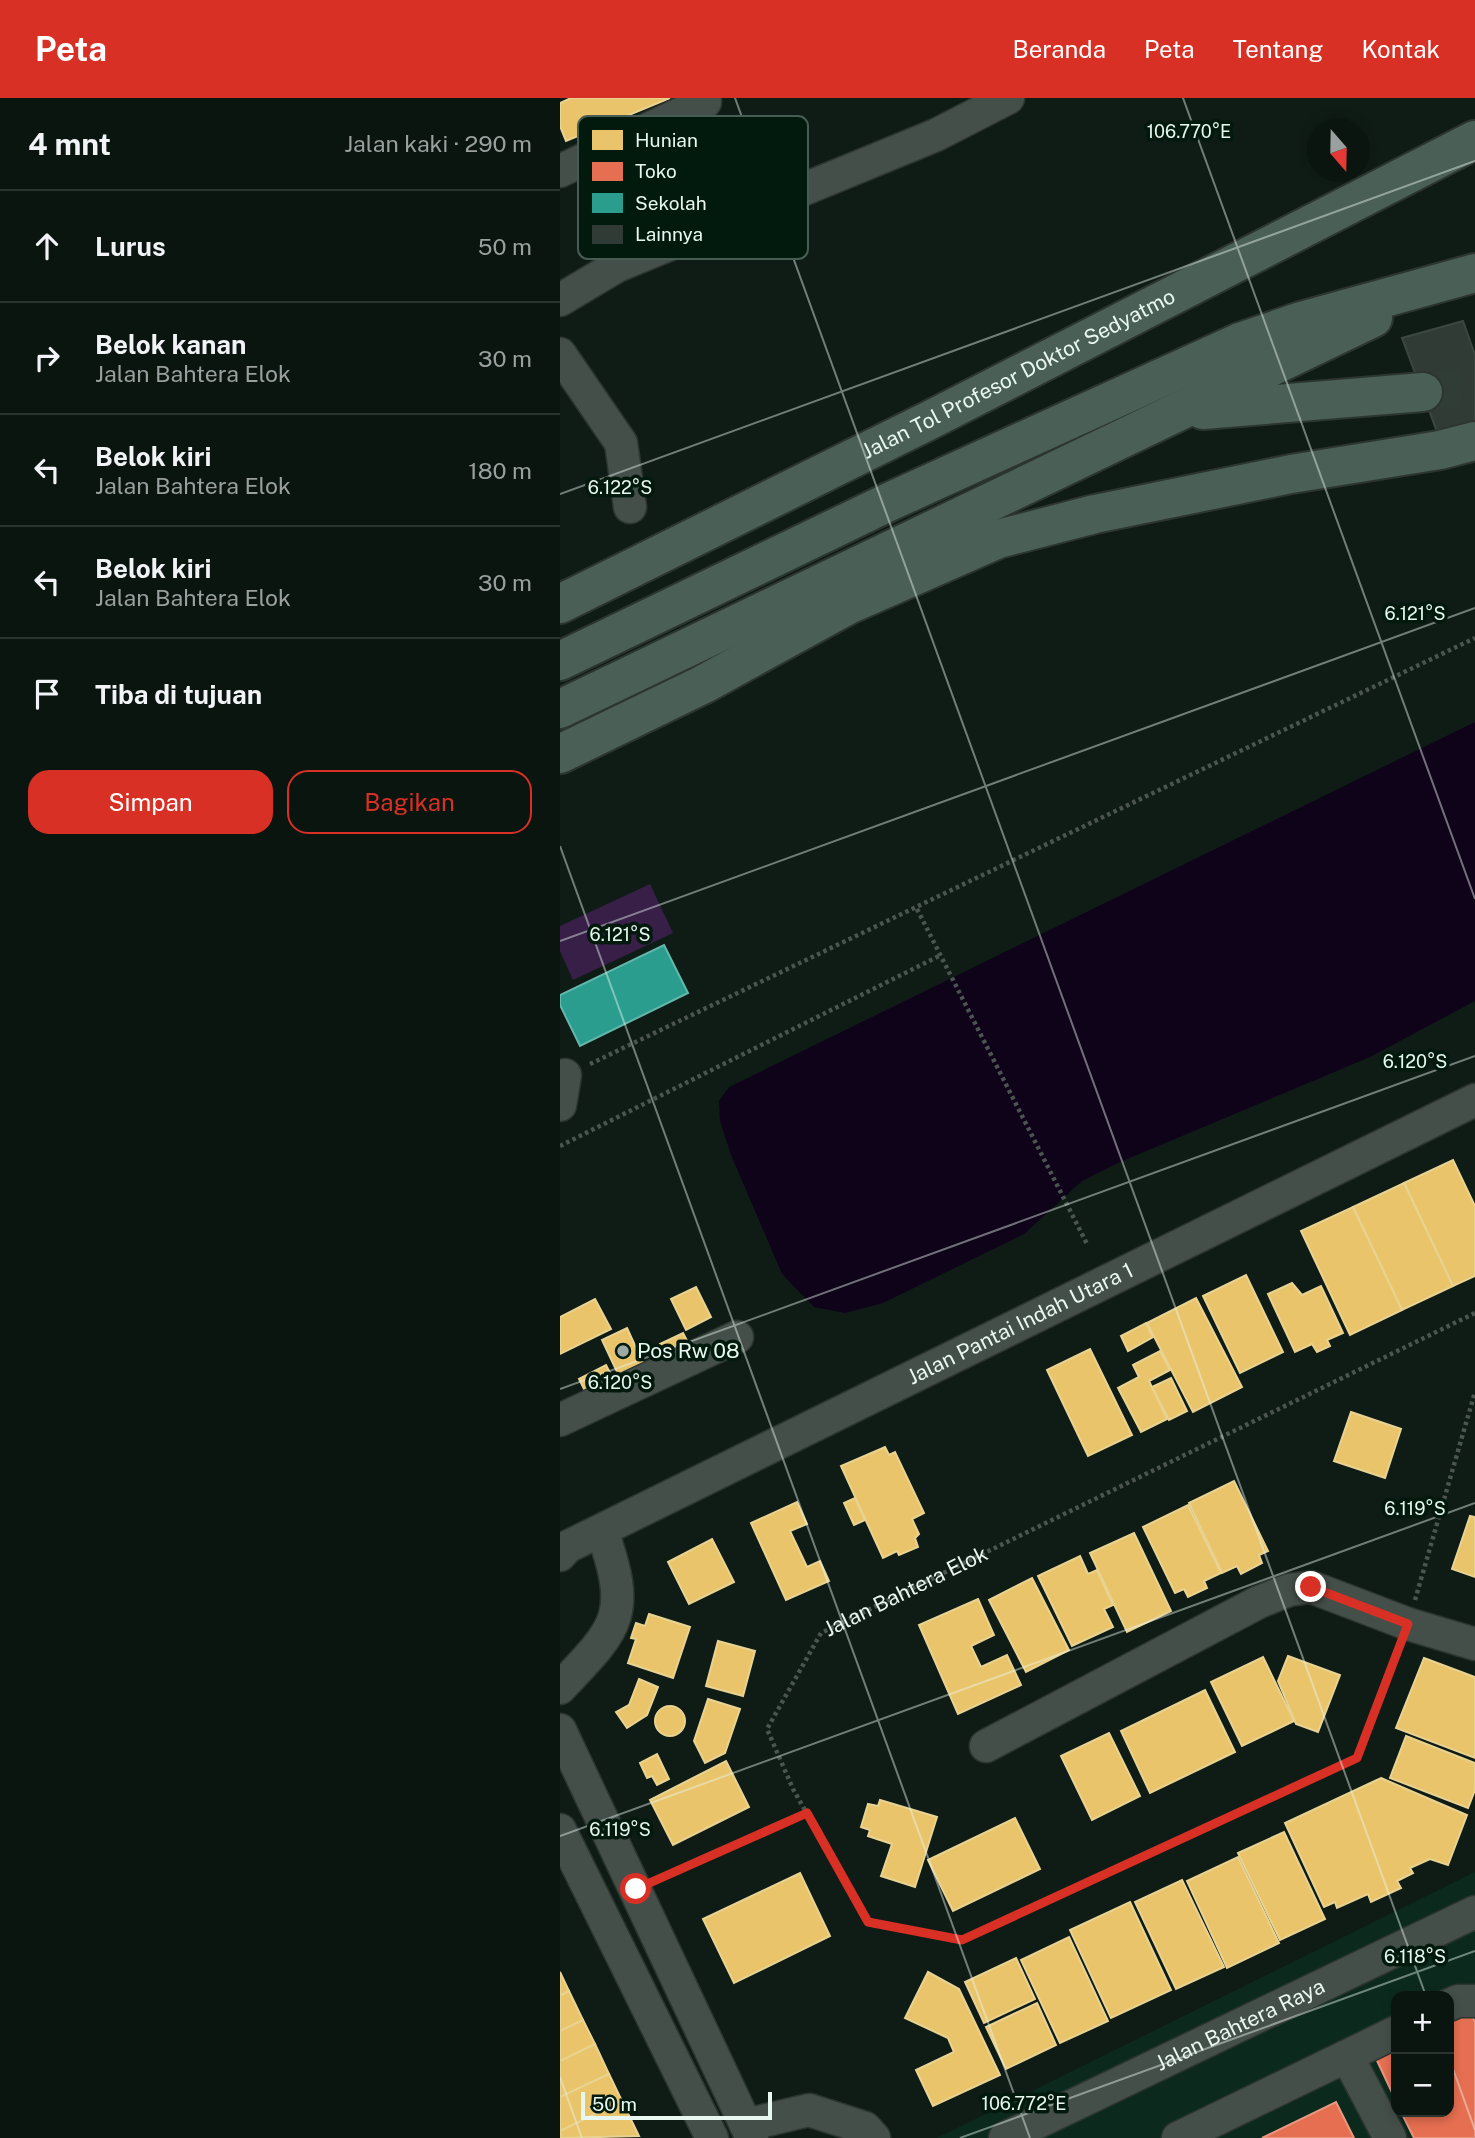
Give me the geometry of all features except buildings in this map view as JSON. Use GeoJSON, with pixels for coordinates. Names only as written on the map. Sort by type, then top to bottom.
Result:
{"type":"FeatureCollection","features":[{"type":"Feature","properties":{"kind":"highway","name":"Jalan Tol Profesor Doktor Sedyatmo"},"geometry":{"type":"LineString","coordinates":[[561,602],[918,426],[1475,140]]}},
{"type":"Feature","properties":{"kind":"highway"},"geometry":{"type":"LineString","coordinates":[[560,661],[891,500],[1240,342],[1370,300],[1438,285],[1475,273]]}},
{"type":"Feature","properties":{"kind":"highway"},"geometry":{"type":"LineString","coordinates":[[560,709],[1180,412],[1438,285],[1475,289]]}},
{"type":"Feature","properties":{"kind":"highway"},"geometry":{"type":"LineString","coordinates":[[1180,412],[1423,392]]}},
{"type":"Feature","properties":{"kind":"highway"},"geometry":{"type":"LineString","coordinates":[[560,754],[704,684],[848,605],[998,539],[1108,511],[1291,474],[1440,450],[1475,441]]}},
{"type":"Feature","properties":{"kind":"street"},"geometry":{"type":"LineString","coordinates":[[808,188],[925,140],[1008,98]]}},
{"type":"Feature","properties":{"kind":"street"},"geometry":{"type":"LineString","coordinates":[[676,116],[705,102]]}},
{"type":"Feature","properties":{"kind":"street"},"geometry":{"type":"LineString","coordinates":[[560,171],[578,162]]}},
{"type":"Feature","properties":{"kind":"street"},"geometry":{"type":"LineString","coordinates":[[560,300],[617,266],[634,259]]}},
{"type":"Feature","properties":{"kind":"street"},"geometry":{"type":"LineString","coordinates":[[560,354],[621,443],[630,507]]}},
{"type":"Feature","properties":{"kind":"street","name":"Jalan Pantai Indah Utara 1"},"geometry":{"type":"LineString","coordinates":[[562,1550],[1475,1100]]}},
{"type":"Feature","properties":{"kind":"street"},"geometry":{"type":"LineString","coordinates":[[560,1420],[737,1337]]}},
{"type":"Feature","properties":{"kind":"street"},"geometry":{"type":"LineString","coordinates":[[560,1688],[606,1640],[617,1616],[614,1566],[602,1531]]}},
{"type":"Feature","properties":{"kind":"street"},"geometry":{"type":"LineString","coordinates":[[986,1746],[1259,1602],[1289,1590],[1311,1587],[1408,1624],[1475,1644]]}},
{"type":"Feature","properties":{"kind":"street"},"geometry":{"type":"LineString","coordinates":[[560,1730],[749,2132],[809,2110],[865,2128],[874,2138]]}},
{"type":"Feature","properties":{"kind":"street"},"geometry":{"type":"LineString","coordinates":[[560,1830],[712,2138]]}},
{"type":"Feature","properties":{"kind":"street","name":"Jalan Bahtera Raya"},"geometry":{"type":"LineString","coordinates":[[1005,2138],[1475,1912]]}},
{"type":"Feature","properties":{"kind":"street"},"geometry":{"type":"LineString","coordinates":[[1454,2003],[1475,2001]]}},
{"type":"Feature","properties":{"kind":"street"},"geometry":{"type":"LineString","coordinates":[[1178,2138],[1391,2034]]}},
{"type":"Feature","properties":{"kind":"street"},"geometry":{"type":"LineString","coordinates":[[1347,2056],[1390,2138]]}},
{"type":"Feature","properties":{"kind":"path"},"geometry":{"type":"LineString","coordinates":[[563,1091],[917,909],[1475,638]]}},
{"type":"Feature","properties":{"kind":"path"},"geometry":{"type":"LineString","coordinates":[[917,909],[1087,1244]]}},
{"type":"Feature","properties":{"kind":"path"},"geometry":{"type":"LineString","coordinates":[[560,1146],[939,956]]}},
{"type":"Feature","properties":{"kind":"path","name":"Jalan Bahtera Elok"},"geometry":{"type":"LineString","coordinates":[[1475,1313],[821,1633],[767,1730],[807,1813],[868,1922],[962,1940],[1357,1758],[1408,1624],[1475,1392]]}},
{"type":"Feature","properties":{"kind":"path"},"geometry":{"type":"LineString","coordinates":[[636,1889],[807,1813]]}},
{"type":"Feature","properties":{"kind":"shaded area"},"geometry":{"type":"Polygon","coordinates":[[[1475,722],[1475,1001],[1370,1057],[1120,1162],[1082,1181],[1024,1234],[883,1303],[845,1313],[814,1307],[782,1274],[731,1155],[720,1121],[719,1101],[729,1087],[1475,722]]]}},
{"type":"Feature","properties":{"kind":"shaded area"},"geometry":{"type":"Polygon","coordinates":[[[650,884],[673,933],[573,980],[560,951],[560,926],[650,884]]]}},
{"type":"Feature","properties":{"kind":"shaded area"},"geometry":{"type":"Polygon","coordinates":[[[1475,1872],[1475,2138],[937,2138],[1475,1872]]]}},
{"type":"Feature","properties":{"kind":"tunnel"},"geometry":{"type":"LineString","coordinates":[[1423,392],[1475,386]]}},
{"type":"Feature","properties":{"kind":"place","name":"Pos Rw 08"},"geometry":{"type":"Point","coordinates":[623,1351]}},
{"type":"Feature","properties":{"kind":"route"},"geometry":{"type":"LineString","coordinates":[[636,1889],[807,1813],[868,1922],[962,1940],[1357,1758],[1408,1624],[1311,1587]]}}]}
